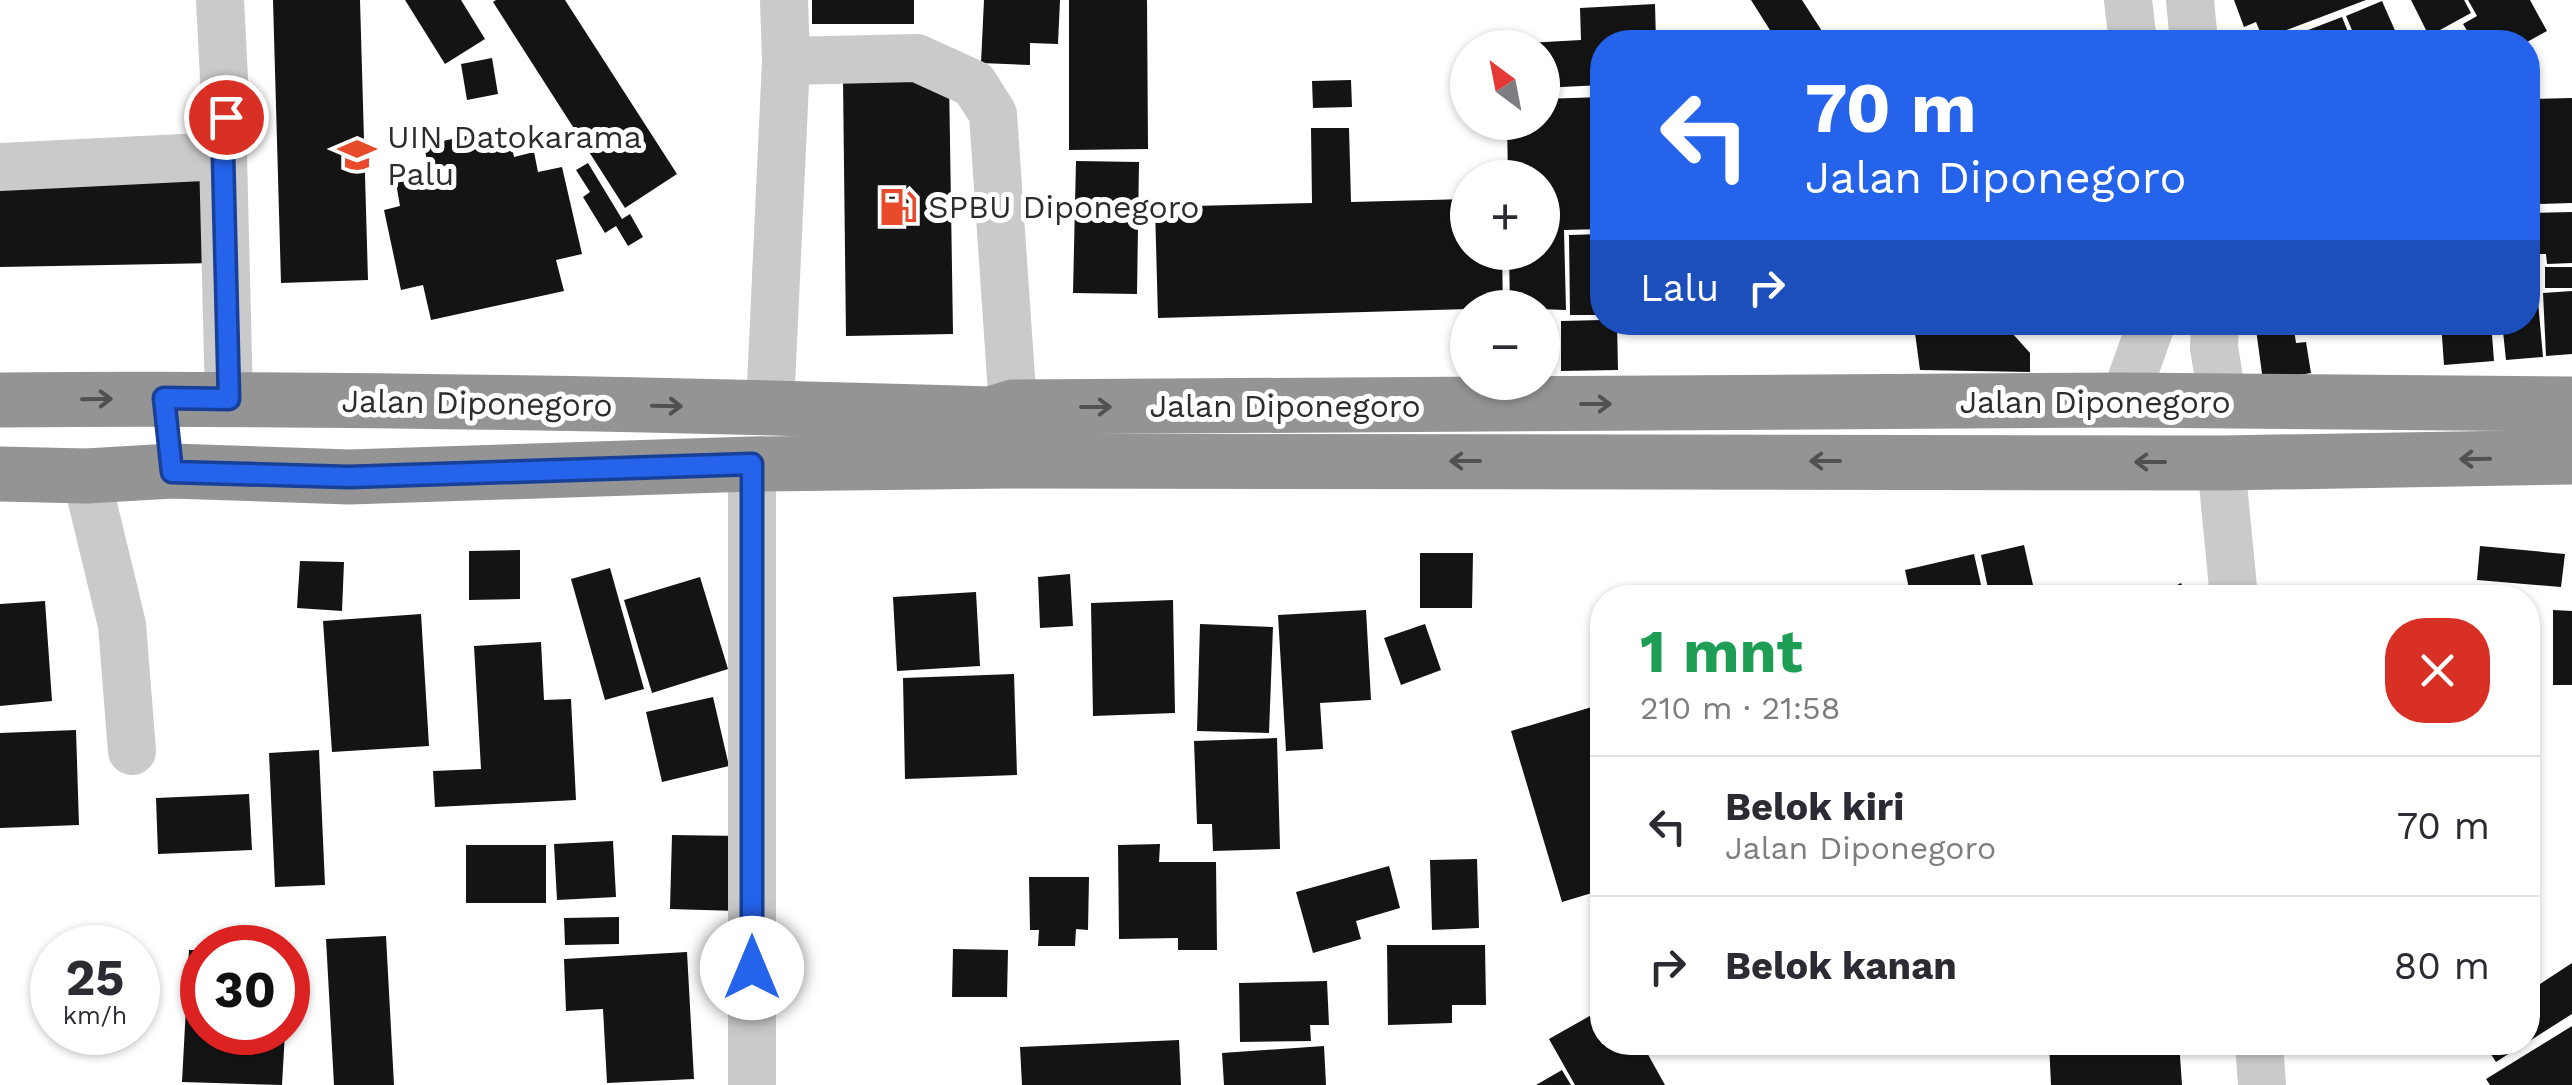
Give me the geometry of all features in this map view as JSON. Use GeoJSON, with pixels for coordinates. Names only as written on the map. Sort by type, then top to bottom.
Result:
{"type":"FeatureCollection","features":[{"type":"Feature","properties":{"kind":"highway","name":"Jalan Diponegoro"},"geometry":{"type":"LineString","coordinates":[[0,400],[164,398],[990,414],[1013,407],[2124,400],[2572,404]]}},
{"type":"Feature","properties":{"kind":"highway"},"geometry":{"type":"LineString","coordinates":[[164,398],[172,472]]}},
{"type":"Feature","properties":{"kind":"highway","name":"Jalan Diponegoro"},"geometry":{"type":"LineString","coordinates":[[0,474],[172,472],[349,477],[752,464],[1009,461],[2221,463],[2572,457]]}},
{"type":"Feature","properties":{"kind":"street"},"geometry":{"type":"LineString","coordinates":[[220,0],[226,117],[223,156],[229,399]]}},
{"type":"Feature","properties":{"kind":"street"},"geometry":{"type":"LineString","coordinates":[[770,407],[786,61],[784,0]]}},
{"type":"Feature","properties":{"kind":"street"},"geometry":{"type":"LineString","coordinates":[[2128,0],[2132,30]]}},
{"type":"Feature","properties":{"kind":"street"},"geometry":{"type":"LineString","coordinates":[[2190,0],[2193,30]]}},
{"type":"Feature","properties":{"kind":"street"},"geometry":{"type":"LineString","coordinates":[[786,61],[917,58],[974,84],[993,114],[1013,407],[1009,461]]}},
{"type":"Feature","properties":{"kind":"street"},"geometry":{"type":"LineString","coordinates":[[0,147],[0,167],[223,156]]}},
{"type":"Feature","properties":{"kind":"street"},"geometry":{"type":"LineString","coordinates":[[2124,400],[2147,335]]}},
{"type":"Feature","properties":{"kind":"street"},"geometry":{"type":"LineString","coordinates":[[2214,335],[2223,401]]}},
{"type":"Feature","properties":{"kind":"street"},"geometry":{"type":"LineString","coordinates":[[2221,463],[2233,585]]}},
{"type":"Feature","properties":{"kind":"street"},"geometry":{"type":"LineString","coordinates":[[752,464],[752,1085]]}},
{"type":"Feature","properties":{"kind":"street"},"geometry":{"type":"LineString","coordinates":[[86,476],[122,625],[132,751]]}},
{"type":"Feature","properties":{"kind":"street"},"geometry":{"type":"LineString","coordinates":[[2260,1055],[2262,1085]]}},
{"type":"Feature","properties":{"kind":"building"},"geometry":{"type":"Polygon","coordinates":[[[273,0],[360,0],[368,280],[281,283],[273,0]]]}},
{"type":"Feature","properties":{"kind":"building"},"geometry":{"type":"Polygon","coordinates":[[[405,0],[461,0],[485,39],[445,64],[405,0]]]}},
{"type":"Feature","properties":{"kind":"building"},"geometry":{"type":"Polygon","coordinates":[[[565,0],[677,174],[625,208],[493,2],[565,0]]]}},
{"type":"Feature","properties":{"kind":"building"},"geometry":{"type":"Polygon","coordinates":[[[812,0],[914,0],[914,24],[812,24],[812,0]]]}},
{"type":"Feature","properties":{"kind":"building"},"geometry":{"type":"Polygon","coordinates":[[[984,0],[1060,0],[1058,44],[1030,43],[1030,65],[981,63],[984,0]]]}},
{"type":"Feature","properties":{"kind":"building"},"geometry":{"type":"Polygon","coordinates":[[[1069,0],[1147,0],[1148,149],[1069,150],[1069,0]]]}},
{"type":"Feature","properties":{"kind":"building"},"geometry":{"type":"Polygon","coordinates":[[[1751,0],[1802,0],[1821,30],[1770,30],[1751,0]]]}},
{"type":"Feature","properties":{"kind":"building"},"geometry":{"type":"Polygon","coordinates":[[[2234,0],[2366,0],[2287,30],[2259,30],[2256,22],[2244,27],[2234,0]]]}},
{"type":"Feature","properties":{"kind":"building"},"geometry":{"type":"Polygon","coordinates":[[[2411,0],[2464,0],[2471,13],[2440,30],[2426,30],[2411,0]]]}},
{"type":"Feature","properties":{"kind":"building"},"geometry":{"type":"Polygon","coordinates":[[[2468,0],[2530,0],[2547,31],[2540,35],[2540,30],[2467,30],[2463,24],[2477,16],[2468,0]]]}},
{"type":"Feature","properties":{"kind":"building"},"geometry":{"type":"Polygon","coordinates":[[[2382,1],[2395,30],[2352,30],[2346,16],[2382,1]]]}},
{"type":"Feature","properties":{"kind":"building"},"geometry":{"type":"Polygon","coordinates":[[[1655,4],[1656,30],[1590,30],[1590,86],[1560,87],[1560,41],[1581,40],[1580,8],[1655,4]]]}},
{"type":"Feature","properties":{"kind":"building"},"geometry":{"type":"Polygon","coordinates":[[[2342,17],[2347,30],[2308,30],[2342,17]]]}},
{"type":"Feature","properties":{"kind":"building"},"geometry":{"type":"Polygon","coordinates":[[[492,58],[498,94],[467,100],[461,64],[492,58]]]}},
{"type":"Feature","properties":{"kind":"building","name":"SPBU Diponegoro"},"geometry":{"type":"Polygon","coordinates":[[[949,78],[953,334],[846,336],[843,80],[949,78]]]}},
{"type":"Feature","properties":{"kind":"building"},"geometry":{"type":"Polygon","coordinates":[[[1351,80],[1352,107],[1313,108],[1312,81],[1351,80]]]}},
{"type":"Feature","properties":{"kind":"building"},"geometry":{"type":"Polygon","coordinates":[[[1590,97],[1590,229],[1564,230],[1566,310],[1560,310],[1560,290],[1510,290],[1509,270],[1560,270],[1560,160],[1508,160],[1507,140],[1560,140],[1560,98],[1590,97]]]}},
{"type":"Feature","properties":{"kind":"building"},"geometry":{"type":"Polygon","coordinates":[[[2572,98],[2572,203],[2540,204],[2540,99],[2572,98]]]}},
{"type":"Feature","properties":{"kind":"building"},"geometry":{"type":"Polygon","coordinates":[[[508,127],[514,157],[534,152],[538,172],[562,167],[582,254],[556,260],[564,291],[431,320],[423,285],[401,290],[384,210],[400,206],[396,183],[430,176],[424,145],[508,127]]]}},
{"type":"Feature","properties":{"kind":"building"},"geometry":{"type":"Polygon","coordinates":[[[1311,128],[1349,128],[1351,202],[1450,199],[1450,270],[1502,270],[1503,290],[1450,290],[1450,310],[1158,318],[1155,207],[1312,203],[1311,128]]]}},
{"type":"Feature","properties":{"kind":"building"},"geometry":{"type":"Polygon","coordinates":[[[1076,161],[1139,162],[1137,294],[1073,293],[1076,161]]]}},
{"type":"Feature","properties":{"kind":"building"},"geometry":{"type":"Polygon","coordinates":[[[588,163],[622,219],[630,214],[643,237],[628,246],[616,226],[605,233],[583,197],[590,192],[576,170],[588,163]]]}},
{"type":"Feature","properties":{"kind":"building"},"geometry":{"type":"Polygon","coordinates":[[[215,173],[217,263],[0,267],[0,178],[215,173]]]}},
{"type":"Feature","properties":{"kind":"building"},"geometry":{"type":"Polygon","coordinates":[[[2572,212],[2572,263],[2547,264],[2546,254],[2540,254],[2540,213],[2572,212]]]}},
{"type":"Feature","properties":{"kind":"building"},"geometry":{"type":"Polygon","coordinates":[[[1590,234],[1590,315],[1570,315],[1569,235],[1590,234]]]}},
{"type":"Feature","properties":{"kind":"building"},"geometry":{"type":"Polygon","coordinates":[[[2545,267],[2572,267],[2572,288],[2545,288],[2545,267]]]}},
{"type":"Feature","properties":{"kind":"building"},"geometry":{"type":"Polygon","coordinates":[[[2572,291],[2572,354],[2546,356],[2543,293],[2572,291]]]}},
{"type":"Feature","properties":{"kind":"building"},"geometry":{"type":"Polygon","coordinates":[[[1590,320],[1590,335],[1617,335],[1618,370],[1561,371],[1561,321],[1590,320]]]}},
{"type":"Feature","properties":{"kind":"building"},"geometry":{"type":"Polygon","coordinates":[[[2540,324],[2543,357],[2506,360],[2503,335],[2540,335],[2540,324]]]}},
{"type":"Feature","properties":{"kind":"building"},"geometry":{"type":"Polygon","coordinates":[[[1915,335],[2014,335],[2030,353],[2030,372],[1920,370],[1915,335]]]}},
{"type":"Feature","properties":{"kind":"building"},"geometry":{"type":"Polygon","coordinates":[[[2257,335],[2295,335],[2296,343],[2306,342],[2311,373],[2263,381],[2257,335]]]}},
{"type":"Feature","properties":{"kind":"building"},"geometry":{"type":"Polygon","coordinates":[[[2442,335],[2492,335],[2494,361],[2444,365],[2442,335]]]}},
{"type":"Feature","properties":{"kind":"building"},"geometry":{"type":"Polygon","coordinates":[[[2024,545],[2033,585],[1987,585],[1981,555],[2024,545]]]}},
{"type":"Feature","properties":{"kind":"building"},"geometry":{"type":"Polygon","coordinates":[[[2480,546],[2565,554],[2561,587],[2477,580],[2480,546]]]}},
{"type":"Feature","properties":{"kind":"building"},"geometry":{"type":"Polygon","coordinates":[[[520,550],[520,599],[469,600],[469,551],[520,550]]]}},
{"type":"Feature","properties":{"kind":"building"},"geometry":{"type":"Polygon","coordinates":[[[1420,553],[1473,553],[1472,608],[1420,608],[1420,553]]]}},
{"type":"Feature","properties":{"kind":"building"},"geometry":{"type":"Polygon","coordinates":[[[1974,554],[1981,585],[1908,585],[1905,570],[1974,554]]]}},
{"type":"Feature","properties":{"kind":"building"},"geometry":{"type":"Polygon","coordinates":[[[300,561],[344,562],[342,611],[297,608],[300,561]]]}},
{"type":"Feature","properties":{"kind":"building"},"geometry":{"type":"Polygon","coordinates":[[[610,568],[644,689],[605,700],[571,579],[610,568]]]}},
{"type":"Feature","properties":{"kind":"building"},"geometry":{"type":"Polygon","coordinates":[[[1070,574],[1073,626],[1040,628],[1038,577],[1070,574]]]}},
{"type":"Feature","properties":{"kind":"building"},"geometry":{"type":"Polygon","coordinates":[[[700,577],[728,669],[652,693],[624,600],[700,577]]]}},
{"type":"Feature","properties":{"kind":"building"},"geometry":{"type":"Polygon","coordinates":[[[976,592],[980,666],[897,671],[893,597],[976,592]]]}},
{"type":"Feature","properties":{"kind":"building"},"geometry":{"type":"Polygon","coordinates":[[[1173,600],[1175,713],[1093,716],[1091,603],[1173,600]]]}},
{"type":"Feature","properties":{"kind":"building"},"geometry":{"type":"Polygon","coordinates":[[[45,601],[52,701],[0,706],[0,604],[45,601]]]}},
{"type":"Feature","properties":{"kind":"building"},"geometry":{"type":"Polygon","coordinates":[[[1366,610],[1371,700],[1320,703],[1323,749],[1286,751],[1278,615],[1366,610]]]}},
{"type":"Feature","properties":{"kind":"building"},"geometry":{"type":"Polygon","coordinates":[[[2553,610],[2572,611],[2572,685],[2553,685],[2553,610]]]}},
{"type":"Feature","properties":{"kind":"building"},"geometry":{"type":"Polygon","coordinates":[[[421,614],[429,746],[332,752],[323,621],[421,614]]]}},
{"type":"Feature","properties":{"kind":"building"},"geometry":{"type":"Polygon","coordinates":[[[1200,624],[1273,627],[1269,733],[1197,731],[1200,624]]]}},
{"type":"Feature","properties":{"kind":"building"},"geometry":{"type":"Polygon","coordinates":[[[1425,624],[1441,670],[1401,685],[1384,638],[1425,624]]]}},
{"type":"Feature","properties":{"kind":"building"},"geometry":{"type":"Polygon","coordinates":[[[541,642],[544,700],[571,699],[576,800],[435,807],[433,771],[481,769],[474,646],[541,642]]]}},
{"type":"Feature","properties":{"kind":"building"},"geometry":{"type":"Polygon","coordinates":[[[1014,674],[1017,775],[905,779],[903,678],[1014,674]]]}},
{"type":"Feature","properties":{"kind":"building"},"geometry":{"type":"Polygon","coordinates":[[[713,697],[729,766],[662,782],[646,712],[713,697]]]}},
{"type":"Feature","properties":{"kind":"building"},"geometry":{"type":"Polygon","coordinates":[[[1590,708],[1590,894],[1562,902],[1511,731],[1590,708]]]}},
{"type":"Feature","properties":{"kind":"building"},"geometry":{"type":"Polygon","coordinates":[[[76,730],[79,825],[0,828],[0,733],[76,730]]]}},
{"type":"Feature","properties":{"kind":"building"},"geometry":{"type":"Polygon","coordinates":[[[1277,738],[1280,849],[1213,851],[1212,824],[1197,824],[1194,741],[1277,738]]]}},
{"type":"Feature","properties":{"kind":"building"},"geometry":{"type":"Polygon","coordinates":[[[319,750],[325,885],[275,887],[269,753],[319,750]]]}},
{"type":"Feature","properties":{"kind":"building"},"geometry":{"type":"Polygon","coordinates":[[[249,794],[252,850],[158,854],[156,798],[249,794]]]}},
{"type":"Feature","properties":{"kind":"building"},"geometry":{"type":"Polygon","coordinates":[[[672,835],[739,836],[737,911],[670,909],[672,835]]]}},
{"type":"Feature","properties":{"kind":"building"},"geometry":{"type":"Polygon","coordinates":[[[613,841],[616,897],[557,900],[554,844],[613,841]]]}},
{"type":"Feature","properties":{"kind":"building"},"geometry":{"type":"Polygon","coordinates":[[[1160,844],[1159,862],[1216,862],[1217,950],[1178,950],[1178,938],[1119,939],[1118,845],[1160,844]]]}},
{"type":"Feature","properties":{"kind":"building"},"geometry":{"type":"Polygon","coordinates":[[[466,845],[546,845],[546,903],[466,903],[466,845]]]}},
{"type":"Feature","properties":{"kind":"building"},"geometry":{"type":"Polygon","coordinates":[[[1477,859],[1479,928],[1432,930],[1430,860],[1477,859]]]}},
{"type":"Feature","properties":{"kind":"building"},"geometry":{"type":"Polygon","coordinates":[[[1389,866],[1400,908],[1356,921],[1361,939],[1313,953],[1296,892],[1389,866]]]}},
{"type":"Feature","properties":{"kind":"building"},"geometry":{"type":"Polygon","coordinates":[[[1029,877],[1089,877],[1088,930],[1076,929],[1075,946],[1038,946],[1039,930],[1030,930],[1029,877]]]}},
{"type":"Feature","properties":{"kind":"building"},"geometry":{"type":"Polygon","coordinates":[[[619,917],[619,944],[565,945],[564,918],[619,917]]]}},
{"type":"Feature","properties":{"kind":"building"},"geometry":{"type":"Polygon","coordinates":[[[386,936],[394,1085],[334,1085],[326,939],[386,936]]]}},
{"type":"Feature","properties":{"kind":"building"},"geometry":{"type":"Polygon","coordinates":[[[1387,945],[1485,945],[1486,1005],[1452,1005],[1452,1023],[1388,1025],[1387,945]]]}},
{"type":"Feature","properties":{"kind":"building"},"geometry":{"type":"Polygon","coordinates":[[[953,949],[1008,950],[1007,997],[952,997],[953,949]]]}},
{"type":"Feature","properties":{"kind":"building"},"geometry":{"type":"Polygon","coordinates":[[[687,952],[694,1079],[607,1083],[603,1009],[566,1011],[564,959],[687,952]]]}},
{"type":"Feature","properties":{"kind":"building"},"geometry":{"type":"Polygon","coordinates":[[[2572,963],[2572,1014],[2540,1034],[2540,984],[2572,963]]]}},
{"type":"Feature","properties":{"kind":"building"},"geometry":{"type":"Polygon","coordinates":[[[1327,981],[1329,1025],[1310,1025],[1311,1041],[1240,1042],[1239,983],[1327,981]]]}},
{"type":"Feature","properties":{"kind":"building"},"geometry":{"type":"Polygon","coordinates":[[[1590,1016],[1590,1055],[1648,1055],[1665,1085],[1575,1085],[1549,1039],[1590,1016]]]}},
{"type":"Feature","properties":{"kind":"building"},"geometry":{"type":"Polygon","coordinates":[[[2572,1026],[2572,1085],[2490,1085],[2486,1079],[2525,1055],[2540,1055],[2540,1046],[2572,1026]]]}},
{"type":"Feature","properties":{"kind":"building"},"geometry":{"type":"Polygon","coordinates":[[[1179,1040],[1181,1085],[1022,1085],[1020,1047],[1179,1040]]]}},
{"type":"Feature","properties":{"kind":"building"},"geometry":{"type":"Polygon","coordinates":[[[1324,1046],[1326,1085],[1224,1085],[1222,1053],[1324,1046]]]}},
{"type":"Feature","properties":{"kind":"building"},"geometry":{"type":"Polygon","coordinates":[[[183,1055],[284,1055],[282,1085],[182,1082],[183,1055]]]}},
{"type":"Feature","properties":{"kind":"building"},"geometry":{"type":"Polygon","coordinates":[[[2050,1055],[2180,1055],[2182,1085],[2051,1085],[2050,1055]]]}},
{"type":"Feature","properties":{"kind":"building"},"geometry":{"type":"Polygon","coordinates":[[[1562,1070],[1571,1085],[1536,1085],[1562,1070]]]}},
{"type":"Feature","properties":{"kind":"place","name":"UIN Datokarama Palu"},"geometry":{"type":"Point","coordinates":[357,155]}},
{"type":"Feature","properties":{"kind":"place","name":"SPBU Diponegoro"},"geometry":{"type":"Point","coordinates":[898,207]}},
{"type":"Feature","properties":{"kind":"route"},"geometry":{"type":"LineString","coordinates":[[226,117],[223,156],[229,399],[164,398],[172,472],[349,477],[752,464],[752,968]]}}]}
